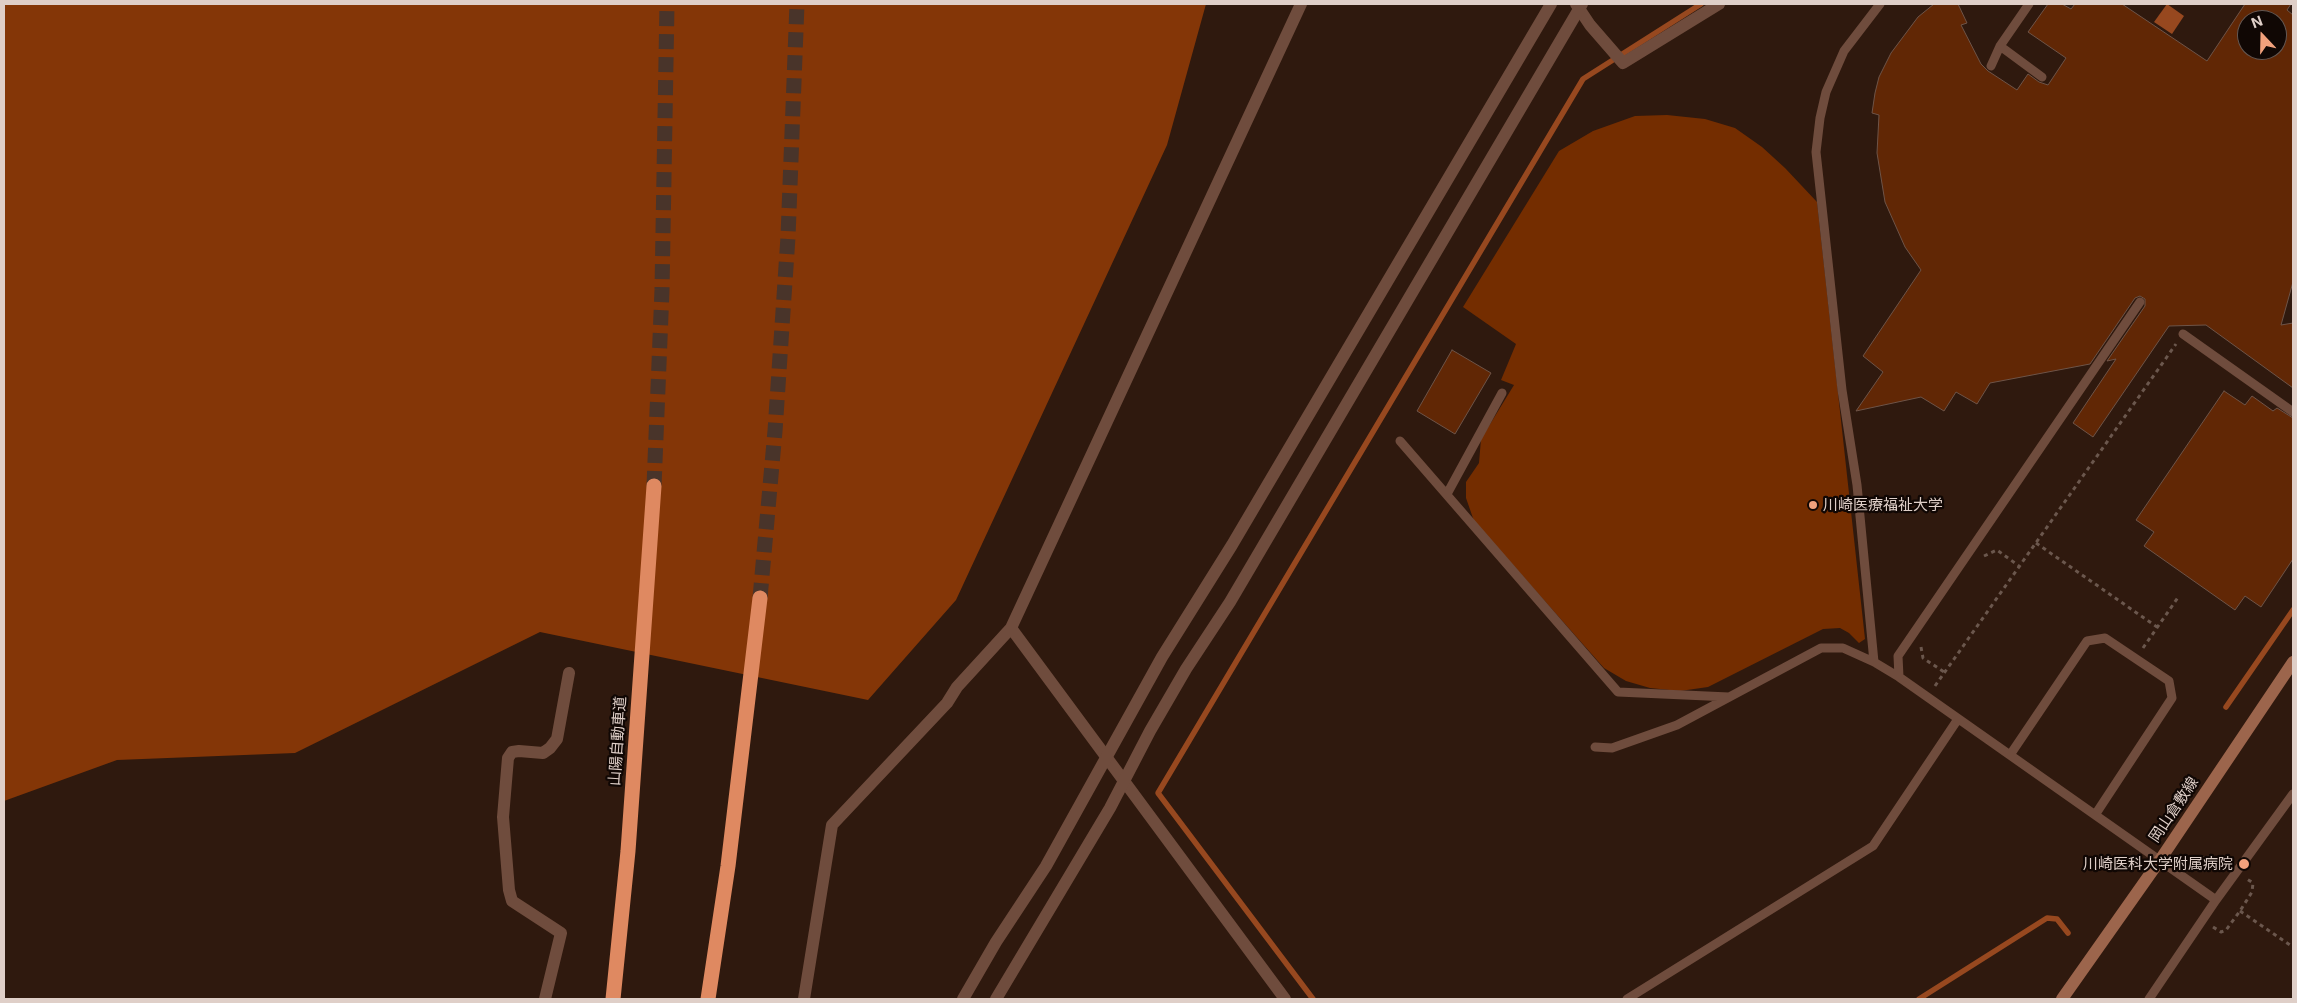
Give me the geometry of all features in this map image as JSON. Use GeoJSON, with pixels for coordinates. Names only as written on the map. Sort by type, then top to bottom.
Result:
{"type":"FeatureCollection","features":[{"type":"Feature","properties":{"kind":"highway","name":"山陽自動車道"},"geometry":{"type":"LineString","coordinates":[[613,999],[628,851],[654,486]]}},
{"type":"Feature","properties":{"kind":"highway"},"geometry":{"type":"LineString","coordinates":[[708,999],[728,866],[760,598]]}},
{"type":"Feature","properties":{"kind":"main road","name":"岡山倉敷線"},"geometry":{"type":"LineString","coordinates":[[2062,999],[2160,860],[2293,662]]}},
{"type":"Feature","properties":{"kind":"street"},"geometry":{"type":"LineString","coordinates":[[804,999],[832,825],[947,702],[957,687],[1011,628],[1301,4]]}},
{"type":"Feature","properties":{"kind":"street"},"geometry":{"type":"LineString","coordinates":[[964,999],[996,942],[1046,866],[1162,657],[1232,545],[1551,4]]}},
{"type":"Feature","properties":{"kind":"street"},"geometry":{"type":"LineString","coordinates":[[1579,5],[1590,25],[1623,64],[1719,4]]}},
{"type":"Feature","properties":{"kind":"street"},"geometry":{"type":"LineString","coordinates":[[996,999],[1124,781],[1186,669],[1230,602],[1579,5]]}},
{"type":"Feature","properties":{"kind":"street"},"geometry":{"type":"LineString","coordinates":[[1011,628],[1284,999]]}},
{"type":"Feature","properties":{"kind":"street"},"geometry":{"type":"LineString","coordinates":[[545,999],[561,933],[512,901],[509,890],[503,817],[508,758],[512,752],[543,753],[558,739],[569,673]]}},
{"type":"Feature","properties":{"kind":"lane"},"geometry":{"type":"LineString","coordinates":[[1874,662],[1857,486],[1842,390],[1816,152],[1820,118],[1826,92],[1844,52],[1880,4]]}},
{"type":"Feature","properties":{"kind":"lane"},"geometry":{"type":"LineString","coordinates":[[1991,66],[2000,46],[2029,4]]}},
{"type":"Feature","properties":{"kind":"lane"},"geometry":{"type":"LineString","coordinates":[[2000,46],[2042,77]]}},
{"type":"Feature","properties":{"kind":"lane"},"geometry":{"type":"LineString","coordinates":[[1899,677],[1898,656],[2140,302]]}},
{"type":"Feature","properties":{"kind":"lane"},"geometry":{"type":"LineString","coordinates":[[2182,334],[2293,412]]}},
{"type":"Feature","properties":{"kind":"lane"},"geometry":{"type":"LineString","coordinates":[[1447,494],[1502,393]]}},
{"type":"Feature","properties":{"kind":"lane"},"geometry":{"type":"LineString","coordinates":[[1400,441],[1618,692],[1730,697]]}},
{"type":"Feature","properties":{"kind":"lane"},"geometry":{"type":"LineString","coordinates":[[2010,755],[2087,641],[2105,638],[2169,681],[2172,698],[2095,814]]}},
{"type":"Feature","properties":{"kind":"lane"},"geometry":{"type":"LineString","coordinates":[[1595,747],[1612,748],[1677,725],[1821,648],[1843,648],[1874,662],[1899,677],[2216,900]]}},
{"type":"Feature","properties":{"kind":"lane"},"geometry":{"type":"LineString","coordinates":[[1627,999],[1873,846],[1958,718]]}},
{"type":"Feature","properties":{"kind":"lane"},"geometry":{"type":"LineString","coordinates":[[2154,998],[2216,900],[2293,794]]}},
{"type":"Feature","properties":{"kind":"path"},"geometry":{"type":"LineString","coordinates":[[1927,697],[2182,334]]}},
{"type":"Feature","properties":{"kind":"path"},"geometry":{"type":"LineString","coordinates":[[2036,543],[2157,627]]}},
{"type":"Feature","properties":{"kind":"path"},"geometry":{"type":"LineString","coordinates":[[1980,558],[1997,550],[2019,566]]}},
{"type":"Feature","properties":{"kind":"path"},"geometry":{"type":"LineString","coordinates":[[2135,658],[2179,596]]}},
{"type":"Feature","properties":{"kind":"path"},"geometry":{"type":"LineString","coordinates":[[1921,645],[1923,658],[1944,672]]}},
{"type":"Feature","properties":{"kind":"path"},"geometry":{"type":"LineString","coordinates":[[2212,926],[2221,932],[2226,930],[2240,911],[2252,892],[2253,883],[2245,878]]}},
{"type":"Feature","properties":{"kind":"path"},"geometry":{"type":"LineString","coordinates":[[2240,911],[2293,947]]}},
{"type":"Feature","properties":{"kind":"shaded area"},"geometry":{"type":"Polygon","coordinates":[[[4,4],[1206,4],[1167,145],[956,600],[868,700],[540,632],[295,753],[117,760],[4,801],[4,4]]]}},
{"type":"Feature","properties":{"kind":"shaded area"},"geometry":{"type":"Polygon","coordinates":[[[2167,4],[2184,16],[2172,34],[2154,22],[2167,4]]]}},
{"type":"Feature","properties":{"kind":"shaded area"},"geometry":{"type":"Polygon","coordinates":[[[1667,115],[1705,119],[1735,128],[1762,147],[1817,202],[1865,639],[1859,643],[1849,633],[1840,628],[1823,629],[1708,687],[1680,691],[1650,688],[1626,681],[1604,668],[1474,521],[1466,498],[1466,482],[1479,463],[1481,439],[1514,385],[1501,380],[1516,344],[1463,307],[1559,151],[1593,131],[1635,116],[1667,115]]]}},
{"type":"Feature","properties":{"kind":"building"},"geometry":{"type":"Polygon","coordinates":[[[1934,4],[1958,4],[1967,23],[1961,25],[1981,64],[1988,71],[2017,90],[2028,74],[2039,82],[2048,85],[2066,58],[2028,32],[2048,4],[2062,4],[2071,9],[2075,4],[2122,4],[2207,61],[2237,16],[2237,60],[2287,60],[2287,10],[2293,15],[2293,282],[2281,325],[2293,323],[2293,388],[2206,325],[2169,326],[2093,437],[2073,423],[2116,359],[2107,361],[2145,306],[2145,299],[2140,296],[2135,298],[2090,364],[1990,383],[1977,404],[1956,392],[1944,411],[1921,397],[1856,411],[1883,372],[1863,356],[1921,270],[1905,247],[1885,202],[1877,153],[1879,115],[1872,113],[1879,77],[1891,53],[1918,17],[1934,4]]]}},
{"type":"Feature","properties":{"kind":"building"},"geometry":{"type":"Polygon","coordinates":[[[2245,4],[2291,4],[2287,10],[2241,10],[2245,4]]]}},
{"type":"Feature","properties":{"kind":"building"},"geometry":{"type":"Polygon","coordinates":[[[1452,350],[1491,373],[1455,434],[1417,411],[1452,350]]]}},
{"type":"Feature","properties":{"kind":"building"},"geometry":{"type":"Polygon","coordinates":[[[2224,391],[2245,405],[2252,396],[2273,411],[2277,408],[2293,418],[2293,559],[2261,607],[2245,596],[2235,610],[2144,546],[2154,532],[2136,520],[2224,391]]]}},
{"type":"Feature","properties":{"kind":"building"},"geometry":{"type":"Polygon","coordinates":[[[2210,856],[2214,862],[2213,867],[2210,871],[2202,871],[2196,862],[2202,857],[2210,856]]]}},
{"type":"Feature","properties":{"kind":"waterway"},"geometry":{"type":"LineString","coordinates":[[1313,999],[1158,793],[1583,79],[1701,4]]}},
{"type":"Feature","properties":{"kind":"waterway"},"geometry":{"type":"LineString","coordinates":[[2226,707],[2293,610]]}},
{"type":"Feature","properties":{"kind":"waterway"},"geometry":{"type":"LineString","coordinates":[[1919,999],[2047,918],[2057,919],[2068,933]]}},
{"type":"Feature","properties":{"kind":"tunnel"},"geometry":{"type":"LineString","coordinates":[[654,486],[662,290],[667,4]]}},
{"type":"Feature","properties":{"kind":"tunnel"},"geometry":{"type":"LineString","coordinates":[[760,598],[775,431],[788,237],[797,4]]}},
{"type":"Feature","properties":{"kind":"place","name":"川崎医療福祉大学"},"geometry":{"type":"Point","coordinates":[1813,505]}},
{"type":"Feature","properties":{"kind":"place","name":"川崎医科大学附属病院"},"geometry":{"type":"Point","coordinates":[2244,864]}}]}
